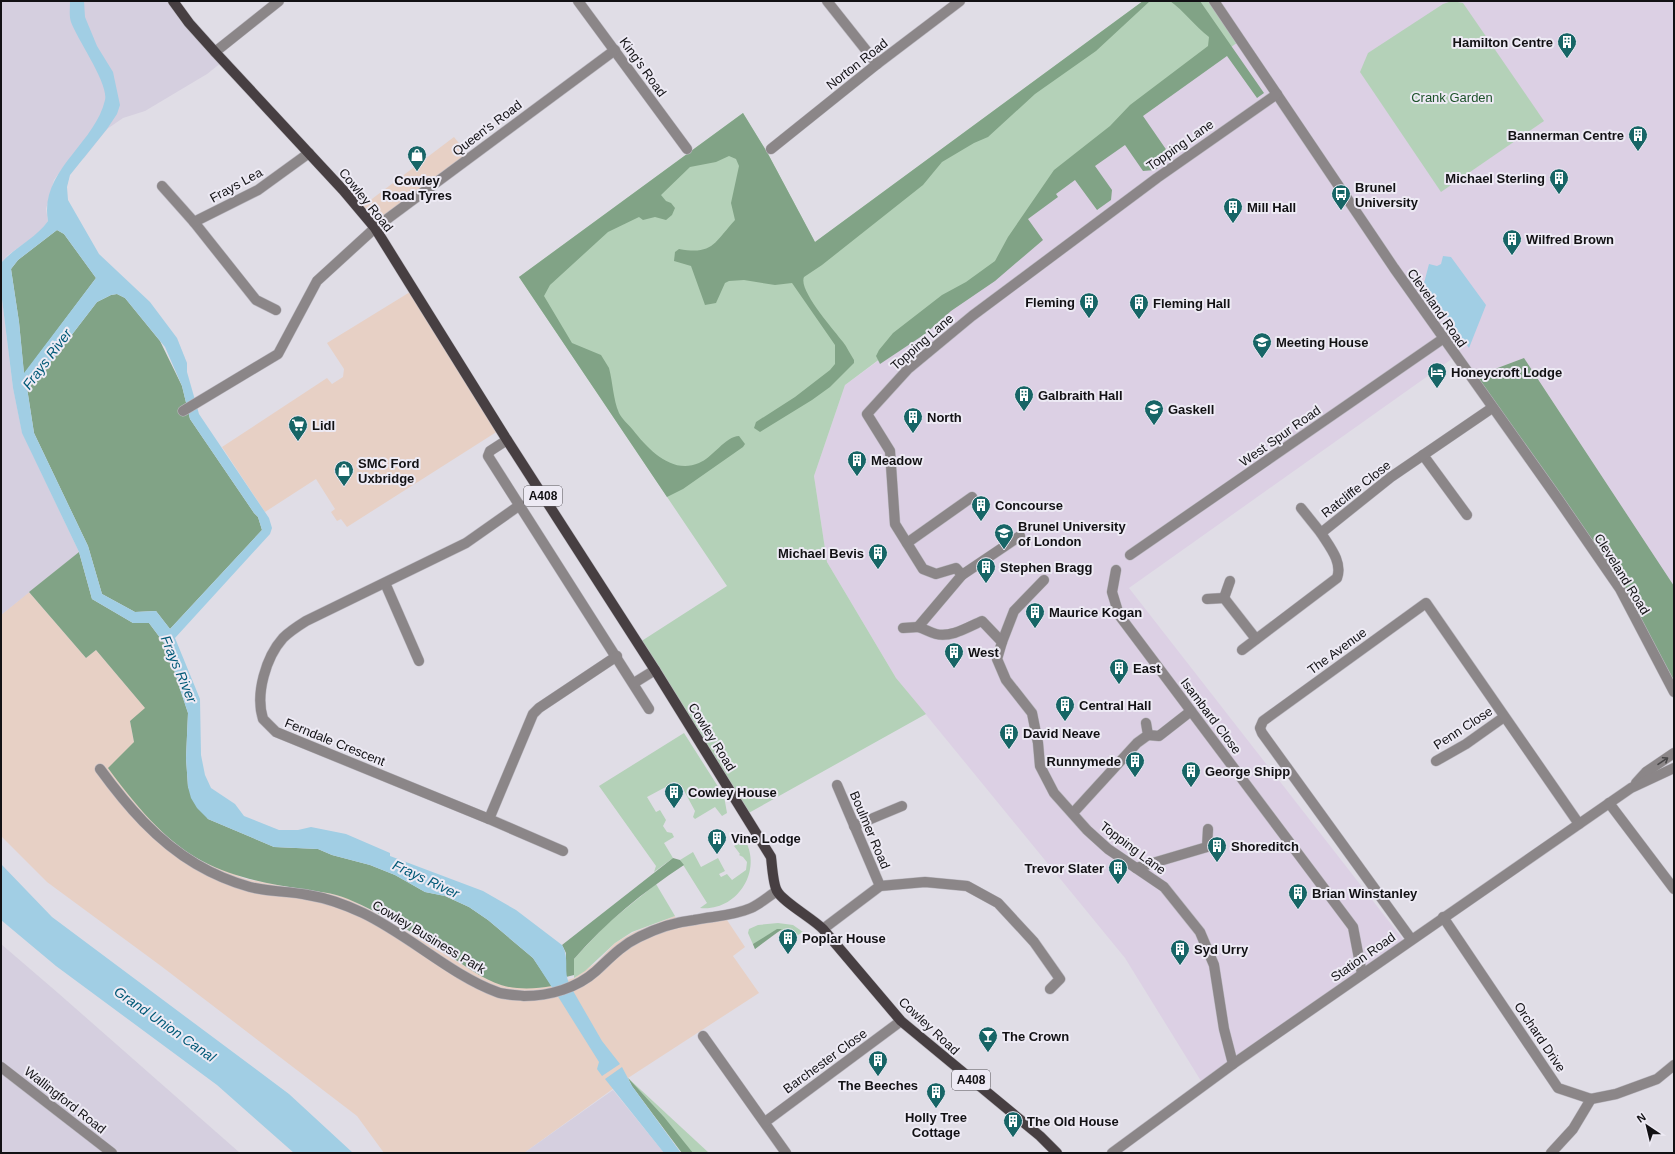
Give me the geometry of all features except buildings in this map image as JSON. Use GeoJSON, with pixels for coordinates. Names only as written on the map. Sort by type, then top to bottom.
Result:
{"type":"FeatureCollection","features":[{"type":"Feature","properties":{"kind":"main road","name":"Cowley Road"},"geometry":{"type":"LineString","coordinates":[[173,1],[189,23],[309,153],[375,228],[507,440],[655,670],[771,857],[777,891],[796,909],[812,918],[823,928],[901,1021],[1040,1136],[1057,1153]]}},
{"type":"Feature","properties":{"kind":"street"},"geometry":{"type":"LineString","coordinates":[[215,52],[279,1]]}},
{"type":"Feature","properties":{"kind":"street","name":"King's Road"},"geometry":{"type":"LineString","coordinates":[[578,1],[687,149]]}},
{"type":"Feature","properties":{"kind":"street"},"geometry":{"type":"LineString","coordinates":[[827,1],[877,64]]}},
{"type":"Feature","properties":{"kind":"street","name":"Norton Road"},"geometry":{"type":"LineString","coordinates":[[771,149],[877,64],[960,1]]}},
{"type":"Feature","properties":{"kind":"street","name":"Cleveland Road"},"geometry":{"type":"LineString","coordinates":[[1214,1],[1394,268],[1620,589],[1674,692]]}},
{"type":"Feature","properties":{"kind":"street","name":"Queen's Road"},"geometry":{"type":"LineString","coordinates":[[183,411],[278,354],[317,281],[375,228],[615,50]]}},
{"type":"Feature","properties":{"kind":"street","name":"Topping Lane"},"geometry":{"type":"LineString","coordinates":[[962,575],[956,568],[936,574],[923,569],[894,524],[890,451],[867,414],[908,369],[972,316],[1133,196],[1277,94]]}},
{"type":"Feature","properties":{"kind":"street","name":"Frays Lea"},"geometry":{"type":"LineString","coordinates":[[194,222],[258,190],[309,153]]}},
{"type":"Feature","properties":{"kind":"street"},"geometry":{"type":"LineString","coordinates":[[162,186],[194,222],[256,300],[276,310]]}},
{"type":"Feature","properties":{"kind":"street","name":"West Spur Road"},"geometry":{"type":"LineString","coordinates":[[1130,555],[1444,338]]}},
{"type":"Feature","properties":{"kind":"street","name":"Ratcliffe Close"},"geometry":{"type":"LineString","coordinates":[[1242,650],[1337,578],[1339,571],[1338,561],[1321,533],[1380,486],[1492,408]]}},
{"type":"Feature","properties":{"kind":"street"},"geometry":{"type":"LineString","coordinates":[[507,440],[490,451],[488,456],[650,709]]}},
{"type":"Feature","properties":{"kind":"street"},"geometry":{"type":"LineString","coordinates":[[1423,455],[1467,515]]}},
{"type":"Feature","properties":{"kind":"street"},"geometry":{"type":"LineString","coordinates":[[907,543],[972,497]]}},
{"type":"Feature","properties":{"kind":"street","name":"Ferndale Crescent"},"geometry":{"type":"LineString","coordinates":[[520,505],[466,543],[306,621],[283,638],[269,662],[265,673],[261,694],[263,719],[276,732],[489,818],[563,851]]}},
{"type":"Feature","properties":{"kind":"street"},"geometry":{"type":"LineString","coordinates":[[1301,508],[1321,533]]}},
{"type":"Feature","properties":{"kind":"street"},"geometry":{"type":"LineString","coordinates":[[918,628],[962,575],[1020,536]]}},
{"type":"Feature","properties":{"kind":"street","name":"Isambard Close"},"geometry":{"type":"LineString","coordinates":[[1116,570],[1112,592],[1120,615],[1353,927],[1362,974]]}},
{"type":"Feature","properties":{"kind":"street","name":"Topping Lane"},"geometry":{"type":"LineString","coordinates":[[1044,580],[1014,611],[997,658],[1006,680],[1032,713],[1038,743],[1040,766],[1054,793],[1108,849],[1164,886],[1200,932],[1214,965],[1224,1029],[1233,1064]]}},
{"type":"Feature","properties":{"kind":"street"},"geometry":{"type":"LineString","coordinates":[[1224,598],[1230,581]]}},
{"type":"Feature","properties":{"kind":"street"},"geometry":{"type":"LineString","coordinates":[[385,583],[420,661]]}},
{"type":"Feature","properties":{"kind":"street"},"geometry":{"type":"LineString","coordinates":[[1224,598],[1256,639]]}},
{"type":"Feature","properties":{"kind":"street"},"geometry":{"type":"LineString","coordinates":[[1207,599],[1224,598]]}},
{"type":"Feature","properties":{"kind":"street","name":"The Avenue"},"geometry":{"type":"LineString","coordinates":[[1410,939],[1260,729],[1262,723],[1426,603],[1579,824]]}},
{"type":"Feature","properties":{"kind":"street"},"geometry":{"type":"LineString","coordinates":[[903,628],[928,629],[936,634],[949,635],[982,621],[1002,642]]}},
{"type":"Feature","properties":{"kind":"street"},"geometry":{"type":"LineString","coordinates":[[489,818],[534,714],[539,708],[617,656]]}},
{"type":"Feature","properties":{"kind":"street"},"geometry":{"type":"LineString","coordinates":[[634,683],[655,670]]}},
{"type":"Feature","properties":{"kind":"street"},"geometry":{"type":"LineString","coordinates":[[1073,813],[1137,744],[1148,735],[1159,736],[1191,710]]}},
{"type":"Feature","properties":{"kind":"street","name":"Penn Close"},"geometry":{"type":"LineString","coordinates":[[1436,762],[1466,744],[1504,717]]}},
{"type":"Feature","properties":{"kind":"street"},"geometry":{"type":"LineString","coordinates":[[1146,723],[1148,735]]}},
{"type":"Feature","properties":{"kind":"street","name":"Station Road"},"geometry":{"type":"LineString","coordinates":[[1631,788],[1646,772],[1674,753]]}},
{"type":"Feature","properties":{"kind":"street","name":"Station Road"},"geometry":{"type":"LineString","coordinates":[[1112,1153],[1233,1064],[1410,939],[1631,788],[1674,768]]}},
{"type":"Feature","properties":{"kind":"street","name":"Cowley Business Park"},"geometry":{"type":"LineString","coordinates":[[100,769],[131,810],[178,853],[198,865],[229,880],[250,887],[273,892],[307,894],[363,913],[420,946],[460,973],[499,993],[523,996],[550,994],[577,985],[595,972],[621,948],[640,936],[684,922],[743,911],[753,907],[777,891]]}},
{"type":"Feature","properties":{"kind":"street","name":"Boulmer Road"},"geometry":{"type":"LineString","coordinates":[[837,785],[880,886]]}},
{"type":"Feature","properties":{"kind":"street"},"geometry":{"type":"LineString","coordinates":[[1609,803],[1674,889]]}},
{"type":"Feature","properties":{"kind":"street"},"geometry":{"type":"LineString","coordinates":[[854,826],[902,806]]}},
{"type":"Feature","properties":{"kind":"street"},"geometry":{"type":"LineString","coordinates":[[1136,868],[1208,847],[1208,829]]}},
{"type":"Feature","properties":{"kind":"street"},"geometry":{"type":"LineString","coordinates":[[823,928],[880,886],[925,882],[967,886],[998,903],[1034,942],[1060,979],[1050,988]]}},
{"type":"Feature","properties":{"kind":"street","name":"Orchard Drive"},"geometry":{"type":"LineString","coordinates":[[1443,917],[1558,1088],[1591,1099],[1616,1094],[1657,1079],[1674,1065]]}},
{"type":"Feature","properties":{"kind":"street","name":"Barchester Close"},"geometry":{"type":"LineString","coordinates":[[765,1122],[901,1021]]}},
{"type":"Feature","properties":{"kind":"street"},"geometry":{"type":"LineString","coordinates":[[703,1036],[786,1153]]}},
{"type":"Feature","properties":{"kind":"street","name":"Wallingford Road"},"geometry":{"type":"LineString","coordinates":[[1,1067],[112,1153]]}},
{"type":"Feature","properties":{"kind":"street"},"geometry":{"type":"LineString","coordinates":[[1555,1151],[1573,1128],[1591,1099]]}},
{"type":"Feature","properties":{"kind":"shaded area"},"geometry":{"type":"Polygon","coordinates":[[[1,1],[172,1],[222,62],[207,74],[145,111],[123,118],[107,129],[84,158],[64,166],[54,180],[46,209],[48,221],[40,232],[8,255],[1,263],[1,1]]]}},
{"type":"Feature","properties":{"kind":"shaded area","name":"Brunel University of London"},"geometry":{"type":"Polygon","coordinates":[[[1214,1],[1674,1],[1674,586],[1524,358],[1471,378],[1456,356],[1129,588],[1405,942],[1239,1060],[1201,1081],[1125,958],[896,678],[827,562],[814,476],[845,385],[878,361],[1053,177],[1214,1]]]}},
{"type":"Feature","properties":{"kind":"shaded area"},"geometry":{"type":"Polygon","coordinates":[[[454,137],[469,156],[375,225],[360,208],[454,137]]]}},
{"type":"Feature","properties":{"kind":"shaded area"},"geometry":{"type":"Polygon","coordinates":[[[1,291],[13,388],[22,432],[79,552],[1,615],[1,291]]]}},
{"type":"Feature","properties":{"kind":"shaded area"},"geometry":{"type":"Polygon","coordinates":[[[410,292],[498,431],[347,527],[341,519],[337,521],[331,512],[335,509],[316,479],[265,512],[222,447],[327,378],[332,384],[343,377],[344,369],[327,343],[410,292]]]}},
{"type":"Feature","properties":{"kind":"shaded area"},"geometry":{"type":"Polygon","coordinates":[[[29,592],[86,658],[96,650],[146,709],[130,721],[155,823],[177,844],[202,861],[246,879],[303,890],[325,892],[347,898],[367,908],[481,976],[501,985],[540,988],[574,978],[597,962],[615,943],[634,932],[675,916],[677,925],[725,917],[745,947],[733,956],[759,993],[628,1078],[524,1153],[384,1153],[357,1116],[161,966],[47,882],[1,836],[1,615],[29,592]]]}},
{"type":"Feature","properties":{"kind":"shaded area"},"geometry":{"type":"Polygon","coordinates":[[[1,944],[58,993],[240,1153],[1,1153],[1,944]]]}},
{"type":"Feature","properties":{"kind":"shaded area"},"geometry":{"type":"Polygon","coordinates":[[[613,1090],[664,1153],[524,1153],[613,1090]]]}},
{"type":"Feature","properties":{"kind":"green space"},"geometry":{"type":"Polygon","coordinates":[[[1143,1],[1214,1],[1241,40],[1136,114],[1053,177],[988,278],[845,385],[814,476],[827,562],[896,678],[926,714],[745,815],[640,642],[727,586],[519,277],[743,113],[767,152],[815,242],[1143,1]]]}},
{"type":"Feature","properties":{"kind":"green space"},"geometry":{"type":"Polygon","coordinates":[[[1143,1],[1150,1],[1096,51],[1035,94],[988,137],[974,143],[942,162],[923,185],[822,265],[804,277],[806,291],[811,300],[844,344],[854,360],[854,363],[830,387],[812,400],[760,432],[754,428],[756,422],[795,397],[830,370],[835,364],[835,345],[792,283],[775,285],[744,280],[729,281],[725,283],[716,303],[705,305],[691,266],[674,261],[675,252],[679,249],[699,250],[706,249],[712,245],[735,220],[731,203],[739,166],[736,159],[729,156],[716,162],[690,167],[661,195],[675,208],[672,215],[666,220],[655,217],[643,220],[639,217],[608,232],[550,285],[544,296],[572,343],[601,355],[609,368],[615,402],[619,413],[653,452],[670,463],[679,466],[689,466],[699,463],[709,457],[724,443],[734,437],[739,436],[745,444],[743,447],[683,489],[667,497],[519,277],[743,113],[767,152],[815,242],[1143,1]]]}},
{"type":"Feature","properties":{"kind":"green space"},"geometry":{"type":"Polygon","coordinates":[[[1170,1],[1200,1],[1264,93],[1257,98],[1227,56],[1143,116],[1172,158],[1155,170],[1143,171],[1125,145],[1095,166],[1112,190],[1111,200],[1097,210],[1075,180],[1056,194],[1058,197],[1028,219],[1043,240],[995,281],[951,311],[925,334],[880,364],[876,356],[893,333],[942,295],[966,282],[995,261],[1008,237],[1054,170],[1110,126],[1130,105],[1208,46],[1209,37],[1170,1]]]}},
{"type":"Feature","properties":{"kind":"green space","name":"Crank Garden"},"geometry":{"type":"Polygon","coordinates":[[[1452,1],[1463,3],[1544,121],[1441,192],[1360,72],[1368,53],[1443,4],[1452,1]]]}},
{"type":"Feature","properties":{"kind":"green space"},"geometry":{"type":"Polygon","coordinates":[[[57,230],[64,234],[96,278],[24,374],[19,322],[11,269],[18,260],[57,230]]]}},
{"type":"Feature","properties":{"kind":"green space"},"geometry":{"type":"Polygon","coordinates":[[[117,294],[125,298],[160,341],[182,386],[190,419],[258,517],[262,530],[170,629],[156,611],[135,612],[102,594],[88,546],[34,433],[27,388],[54,358],[97,302],[111,295],[117,294]]]}},
{"type":"Feature","properties":{"kind":"green space"},"geometry":{"type":"Polygon","coordinates":[[[1524,358],[1674,586],[1674,681],[1623,589],[1471,378],[1524,358]]]}},
{"type":"Feature","properties":{"kind":"green space"},"geometry":{"type":"Polygon","coordinates":[[[79,552],[92,599],[133,623],[149,623],[167,647],[188,713],[186,758],[188,787],[208,819],[274,847],[318,849],[332,855],[370,865],[395,875],[425,892],[445,896],[469,907],[488,920],[533,958],[552,986],[533,988],[507,987],[488,980],[375,911],[336,895],[288,887],[238,876],[214,867],[188,853],[162,832],[128,794],[108,768],[134,742],[130,721],[145,708],[96,650],[86,658],[29,592],[79,552]]]}},
{"type":"Feature","properties":{"kind":"green space"},"geometry":{"type":"Polygon","coordinates":[[[684,733],[724,796],[727,813],[722,816],[715,807],[695,819],[693,817],[695,811],[681,785],[678,787],[675,782],[647,797],[656,812],[660,810],[666,820],[663,826],[667,832],[672,833],[674,837],[664,843],[673,858],[654,872],[656,866],[599,786],[684,733]]]}},
{"type":"Feature","properties":{"kind":"green space"},"geometry":{"type":"Polygon","coordinates":[[[745,840],[750,852],[751,865],[743,888],[735,897],[725,904],[713,908],[700,908],[707,903],[680,860],[693,852],[701,867],[718,858],[725,871],[719,874],[721,877],[727,874],[732,880],[746,870],[747,862],[739,855],[740,854],[734,846],[745,840]]]}},
{"type":"Feature","properties":{"kind":"green space"},"geometry":{"type":"Polygon","coordinates":[[[673,858],[680,860],[684,865],[626,908],[599,932],[574,959],[574,975],[566,977],[566,953],[562,945],[673,858]]]}},
{"type":"Feature","properties":{"kind":"green space"},"geometry":{"type":"Polygon","coordinates":[[[656,884],[675,916],[632,932],[615,943],[585,971],[574,978],[574,959],[608,923],[656,884]]]}},
{"type":"Feature","properties":{"kind":"green space"},"geometry":{"type":"Polygon","coordinates":[[[778,923],[793,925],[803,932],[798,935],[787,929],[781,930],[755,949],[748,933],[749,929],[758,925],[778,923]]]}},
{"type":"Feature","properties":{"kind":"green space"},"geometry":{"type":"Polygon","coordinates":[[[777,929],[782,929],[755,949],[753,944],[777,929]]]}},
{"type":"Feature","properties":{"kind":"green space"},"geometry":{"type":"Polygon","coordinates":[[[628,1078],[709,1153],[682,1153],[632,1086],[628,1078]]]}},
{"type":"Feature","properties":{"kind":"green space"},"geometry":{"type":"Polygon","coordinates":[[[628,1078],[664,1117],[693,1153],[682,1153],[632,1086],[628,1078]]]}},
{"type":"Feature","properties":{"kind":"water","name":"Frays River"},"geometry":{"type":"Polygon","coordinates":[[[70,1],[84,1],[85,17],[97,46],[113,72],[120,105],[117,114],[107,129],[70,175],[67,187],[68,200],[99,254],[150,302],[177,338],[187,363],[187,372],[199,414],[269,518],[272,528],[270,534],[175,638],[200,699],[201,755],[205,775],[211,788],[235,804],[244,816],[279,830],[298,830],[311,827],[346,834],[390,853],[390,856],[483,891],[516,910],[562,945],[566,955],[566,974],[569,983],[553,989],[533,958],[488,920],[469,907],[445,896],[425,892],[395,875],[370,865],[332,855],[318,849],[274,847],[208,819],[197,808],[191,798],[188,787],[186,758],[188,713],[167,647],[149,623],[133,623],[92,599],[79,552],[22,433],[13,388],[1,291],[1,263],[12,252],[37,233],[48,221],[47,203],[59,172],[91,130],[99,116],[105,100],[105,93],[98,73],[71,22],[70,1]],[[57,230],[18,260],[11,269],[19,322],[24,373],[96,278],[64,234],[57,230]],[[117,294],[111,295],[97,302],[54,358],[27,388],[34,433],[88,546],[102,594],[135,612],[156,611],[170,629],[262,530],[258,517],[190,419],[182,386],[165,347],[125,298],[117,294]]]}},
{"type":"Feature","properties":{"kind":"water"},"geometry":{"type":"Polygon","coordinates":[[[1443,256],[1451,257],[1486,305],[1469,348],[1424,283],[1429,264],[1437,266],[1441,264],[1443,256]]]}},
{"type":"Feature","properties":{"kind":"water","name":"Grand Union Canal"},"geometry":{"type":"Polygon","coordinates":[[[1,864],[52,917],[289,1094],[353,1153],[294,1153],[217,1085],[56,966],[1,920],[1,864]]]}},
{"type":"Feature","properties":{"kind":"water"},"geometry":{"type":"Polygon","coordinates":[[[572,989],[602,1041],[620,1064],[602,1076],[597,1069],[599,1062],[557,995],[572,989]]]}},
{"type":"Feature","properties":{"kind":"water"},"geometry":{"type":"Polygon","coordinates":[[[622,1067],[632,1086],[681,1153],[664,1153],[605,1079],[622,1067]]]}},
{"type":"Feature","properties":{"kind":"place","name":"Hamilton Centre"},"geometry":{"type":"Point","coordinates":[1567,59]}},
{"type":"Feature","properties":{"kind":"place","name":"Bannerman Centre"},"geometry":{"type":"Point","coordinates":[1638,152]}},
{"type":"Feature","properties":{"kind":"place","name":"Cowley Road Tyres"},"geometry":{"type":"Point","coordinates":[417,172]}},
{"type":"Feature","properties":{"kind":"place","name":"Michael Sterling"},"geometry":{"type":"Point","coordinates":[1559,195]}},
{"type":"Feature","properties":{"kind":"place","name":"Brunel University"},"geometry":{"type":"Point","coordinates":[1341,211]}},
{"type":"Feature","properties":{"kind":"place","name":"Mill Hall"},"geometry":{"type":"Point","coordinates":[1233,224]}},
{"type":"Feature","properties":{"kind":"place","name":"Wilfred Brown"},"geometry":{"type":"Point","coordinates":[1512,256]}},
{"type":"Feature","properties":{"kind":"place","name":"Fleming"},"geometry":{"type":"Point","coordinates":[1089,319]}},
{"type":"Feature","properties":{"kind":"place","name":"Fleming Hall"},"geometry":{"type":"Point","coordinates":[1139,320]}},
{"type":"Feature","properties":{"kind":"place","name":"Meeting House"},"geometry":{"type":"Point","coordinates":[1262,359]}},
{"type":"Feature","properties":{"kind":"place","name":"Honeycroft Lodge"},"geometry":{"type":"Point","coordinates":[1437,389]}},
{"type":"Feature","properties":{"kind":"place","name":"Galbraith Hall"},"geometry":{"type":"Point","coordinates":[1024,412]}},
{"type":"Feature","properties":{"kind":"place","name":"Gaskell"},"geometry":{"type":"Point","coordinates":[1154,426]}},
{"type":"Feature","properties":{"kind":"place","name":"North"},"geometry":{"type":"Point","coordinates":[913,434]}},
{"type":"Feature","properties":{"kind":"place","name":"Lidl"},"geometry":{"type":"Point","coordinates":[298,442]}},
{"type":"Feature","properties":{"kind":"place","name":"Meadow"},"geometry":{"type":"Point","coordinates":[857,477]}},
{"type":"Feature","properties":{"kind":"place","name":"SMC Ford Uxbridge"},"geometry":{"type":"Point","coordinates":[344,487]}},
{"type":"Feature","properties":{"kind":"place","name":"Concourse"},"geometry":{"type":"Point","coordinates":[981,522]}},
{"type":"Feature","properties":{"kind":"place","name":"Brunel University of London"},"geometry":{"type":"Point","coordinates":[1004,550]}},
{"type":"Feature","properties":{"kind":"place","name":"Michael Bevis"},"geometry":{"type":"Point","coordinates":[878,570]}},
{"type":"Feature","properties":{"kind":"place","name":"Stephen Bragg"},"geometry":{"type":"Point","coordinates":[986,584]}},
{"type":"Feature","properties":{"kind":"place","name":"Maurice Kogan"},"geometry":{"type":"Point","coordinates":[1035,629]}},
{"type":"Feature","properties":{"kind":"place","name":"West"},"geometry":{"type":"Point","coordinates":[954,669]}},
{"type":"Feature","properties":{"kind":"place","name":"East"},"geometry":{"type":"Point","coordinates":[1119,685]}},
{"type":"Feature","properties":{"kind":"place","name":"Central Hall"},"geometry":{"type":"Point","coordinates":[1065,722]}},
{"type":"Feature","properties":{"kind":"place","name":"David Neave"},"geometry":{"type":"Point","coordinates":[1009,750]}},
{"type":"Feature","properties":{"kind":"place","name":"Runnymede"},"geometry":{"type":"Point","coordinates":[1135,778]}},
{"type":"Feature","properties":{"kind":"place","name":"George Shipp"},"geometry":{"type":"Point","coordinates":[1191,788]}},
{"type":"Feature","properties":{"kind":"place","name":"Cowley House"},"geometry":{"type":"Point","coordinates":[674,809]}},
{"type":"Feature","properties":{"kind":"place","name":"Vine Lodge"},"geometry":{"type":"Point","coordinates":[717,855]}},
{"type":"Feature","properties":{"kind":"place","name":"Shoreditch"},"geometry":{"type":"Point","coordinates":[1217,863]}},
{"type":"Feature","properties":{"kind":"place","name":"Trevor Slater"},"geometry":{"type":"Point","coordinates":[1118,885]}},
{"type":"Feature","properties":{"kind":"place","name":"Brian Winstanley"},"geometry":{"type":"Point","coordinates":[1298,910]}},
{"type":"Feature","properties":{"kind":"place","name":"Poplar House"},"geometry":{"type":"Point","coordinates":[788,955]}},
{"type":"Feature","properties":{"kind":"place","name":"Syd Urry"},"geometry":{"type":"Point","coordinates":[1180,966]}},
{"type":"Feature","properties":{"kind":"place","name":"The Crown"},"geometry":{"type":"Point","coordinates":[988,1053]}},
{"type":"Feature","properties":{"kind":"place","name":"The Beeches"},"geometry":{"type":"Point","coordinates":[878,1077]}},
{"type":"Feature","properties":{"kind":"place","name":"Holly Tree Cottage"},"geometry":{"type":"Point","coordinates":[936,1109]}},
{"type":"Feature","properties":{"kind":"place","name":"The Old House"},"geometry":{"type":"Point","coordinates":[1013,1138]}}]}
